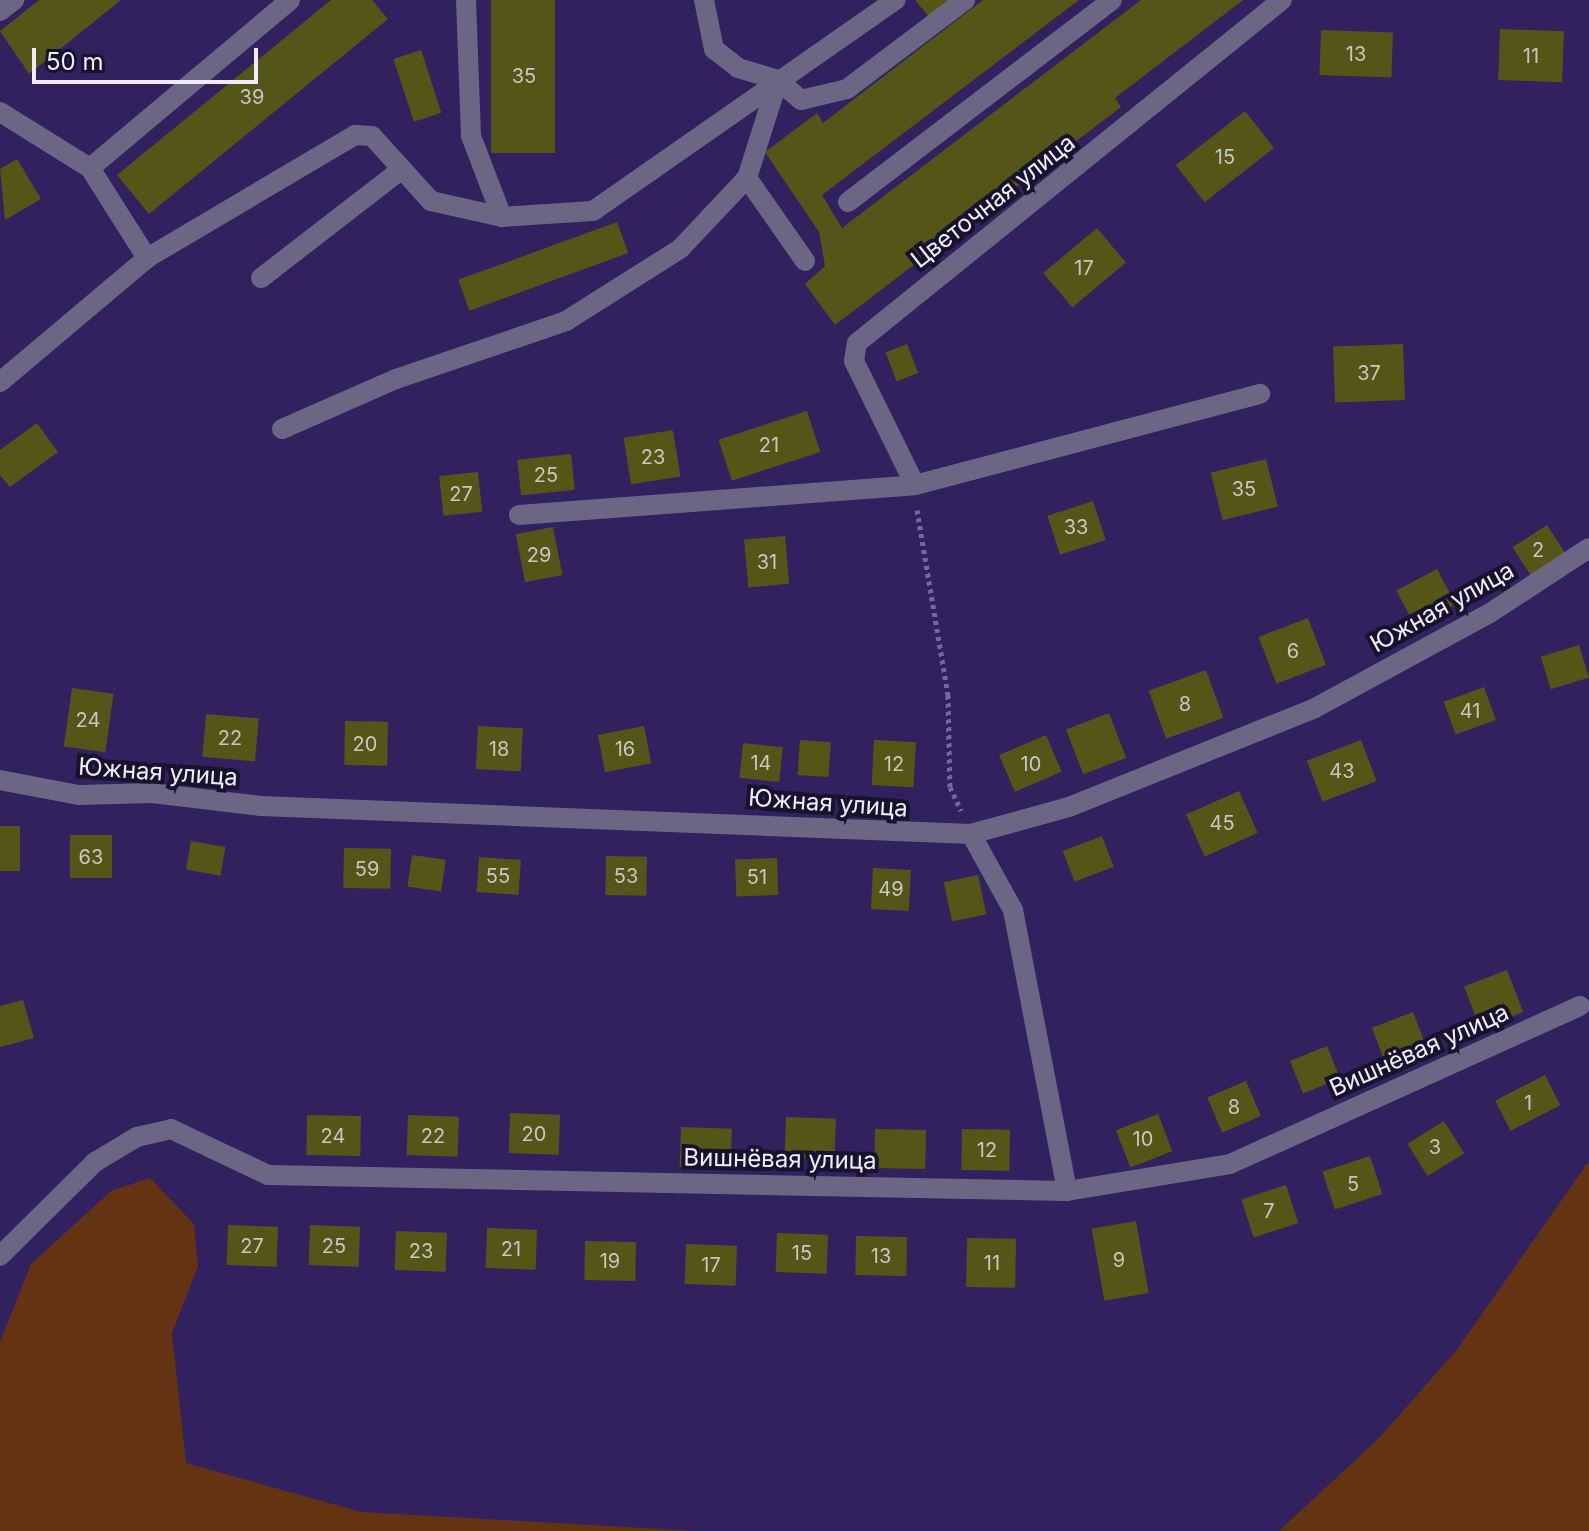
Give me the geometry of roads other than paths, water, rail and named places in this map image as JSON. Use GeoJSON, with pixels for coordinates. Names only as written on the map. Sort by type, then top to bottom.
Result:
{"type":"FeatureCollection","features":[{"type":"Feature","properties":{"kind":"street"},"geometry":{"type":"LineString","coordinates":[[0,11],[14,0]]}},
{"type":"Feature","properties":{"kind":"street"},"geometry":{"type":"LineString","coordinates":[[90,168],[290,0]]}},
{"type":"Feature","properties":{"kind":"street"},"geometry":{"type":"LineString","coordinates":[[466,0],[471,136],[502,217]]}},
{"type":"Feature","properties":{"kind":"street"},"geometry":{"type":"LineString","coordinates":[[704,0],[714,49],[738,68],[778,80],[801,100],[847,89],[965,0]]}},
{"type":"Feature","properties":{"kind":"street"},"geometry":{"type":"LineString","coordinates":[[0,382],[147,258],[355,135],[372,136],[431,201],[502,217],[593,211],[896,0]]}},
{"type":"Feature","properties":{"kind":"street"},"geometry":{"type":"LineString","coordinates":[[848,202],[1112,0]]}},
{"type":"Feature","properties":{"kind":"street","name":"Цветочная улица"},"geometry":{"type":"LineString","coordinates":[[915,485],[854,361],[857,343],[1282,0]]}},
{"type":"Feature","properties":{"kind":"street"},"geometry":{"type":"LineString","coordinates":[[282,429],[396,379],[566,321],[680,249],[747,178],[778,80]]}},
{"type":"Feature","properties":{"kind":"street"},"geometry":{"type":"LineString","coordinates":[[0,112],[90,168],[147,258]]}},
{"type":"Feature","properties":{"kind":"street"},"geometry":{"type":"LineString","coordinates":[[261,278],[402,169]]}},
{"type":"Feature","properties":{"kind":"street"},"geometry":{"type":"LineString","coordinates":[[747,178],[805,261]]}},
{"type":"Feature","properties":{"kind":"street"},"geometry":{"type":"LineString","coordinates":[[519,515],[915,485],[1260,394]]}},
{"type":"Feature","properties":{"kind":"street","name":"Южная улица"},"geometry":{"type":"LineString","coordinates":[[0,780],[79,795],[152,793],[261,806],[971,834],[1112,792],[1315,708],[1490,613],[1589,548]]}},
{"type":"Feature","properties":{"kind":"street"},"geometry":{"type":"LineString","coordinates":[[971,834],[1013,910],[1067,1191]]}},
{"type":"Feature","properties":{"kind":"street","name":"Вишнёвая улица"},"geometry":{"type":"LineString","coordinates":[[0,1256],[95,1162],[137,1137],[171,1129],[268,1175],[1067,1191],[1230,1164],[1580,1006]]}}]}
